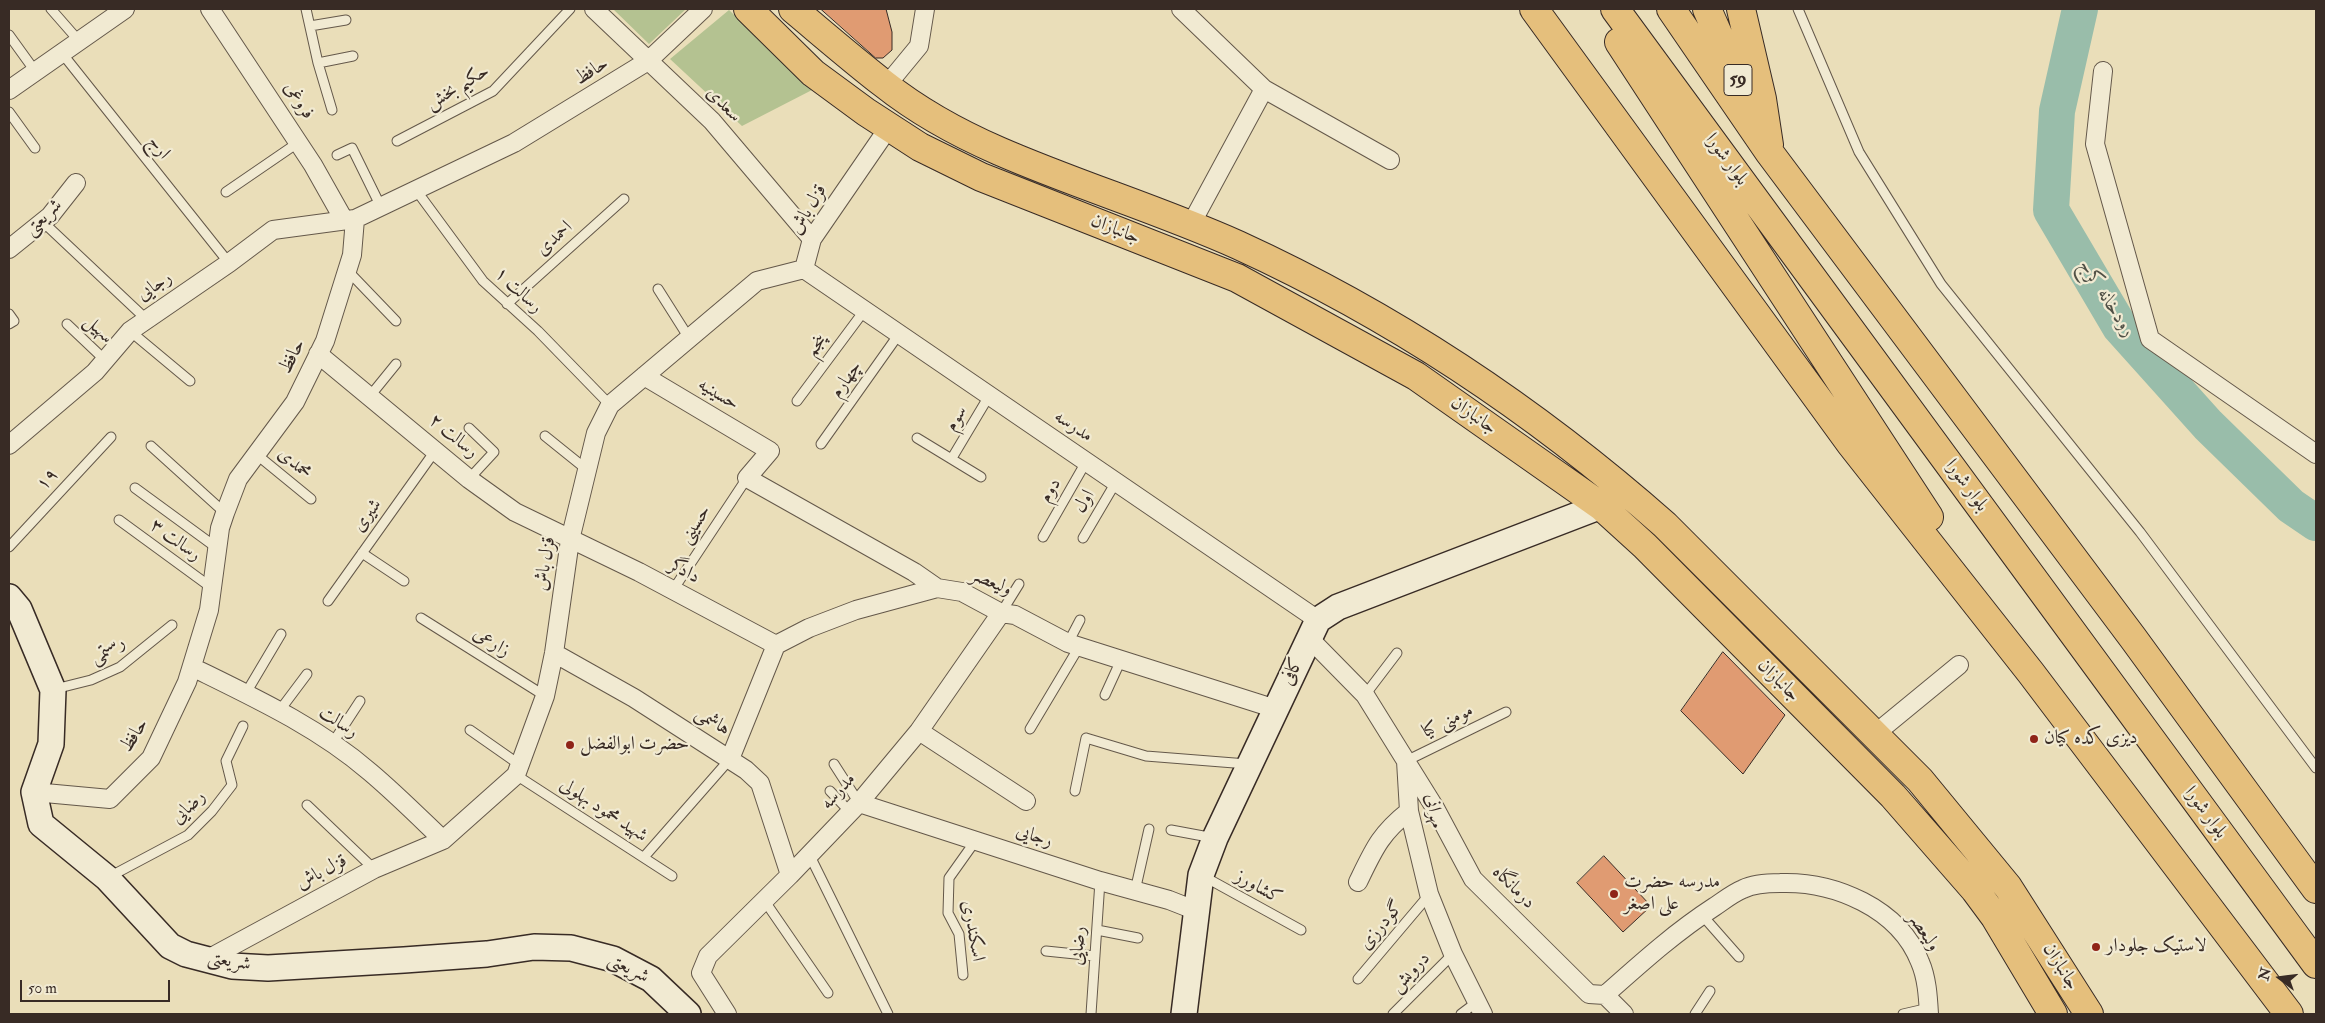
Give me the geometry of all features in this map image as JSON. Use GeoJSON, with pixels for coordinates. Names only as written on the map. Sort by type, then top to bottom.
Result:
{"type":"FeatureCollection","features":[{"type":"Feature","properties":{"kind":"main road","name":"جانبازان"},"geometry":{"type":"LineString","coordinates":[[748,9],[813,73],[920,147],[981,177],[1237,278],[1416,376],[1601,506],[1645,546],[1899,804],[1975,890],[1995,916],[2053,1014]]}},
{"type":"Feature","properties":{"kind":"main road","name":"جانبازان"},"geometry":{"type":"LineString","coordinates":[[793,9],[886,86],[938,119],[998,150],[1236,244],[1335,293],[1431,348],[1550,431],[1629,493],[1665,525],[1920,780],[2008,887],[2089,1014]]}},
{"type":"Feature","properties":{"kind":"main road"},"geometry":{"type":"LineString","coordinates":[[1534,9],[1850,443],[2031,672],[2288,1014]]}},
{"type":"Feature","properties":{"kind":"main road"},"geometry":{"type":"LineString","coordinates":[[1599,9],[1631,63],[2031,672]]}},
{"type":"Feature","properties":{"kind":"main road","name":"بلوار شورا"},"geometry":{"type":"LineString","coordinates":[[1615,9],[2316,964]]}},
{"type":"Feature","properties":{"kind":"main road"},"geometry":{"type":"LineString","coordinates":[[1671,9],[1769,152],[2133,638],[2316,889]]}},
{"type":"Feature","properties":{"kind":"main road","name":"59"},"geometry":{"type":"LineString","coordinates":[[1707,9],[1769,152]]}},
{"type":"Feature","properties":{"kind":"main road"},"geometry":{"type":"LineString","coordinates":[[1741,9],[1762,99],[1769,152]]}},
{"type":"Feature","properties":{"kind":"main road"},"geometry":{"type":"LineString","coordinates":[[1601,506],[1629,493]]}},
{"type":"Feature","properties":{"kind":"street"},"geometry":{"type":"LineString","coordinates":[[9,90],[125,9]]}},
{"type":"Feature","properties":{"kind":"street","name":"فروغی"},"geometry":{"type":"LineString","coordinates":[[210,9],[349,219]]}},
{"type":"Feature","properties":{"kind":"street","name":"سعدی"},"geometry":{"type":"LineString","coordinates":[[594,9],[712,121],[812,239]]}},
{"type":"Feature","properties":{"kind":"street","name":"حافظ"},"geometry":{"type":"LineString","coordinates":[[34,792],[110,799],[151,758],[187,682],[192,667],[209,610],[220,528],[238,479],[295,402],[324,341],[352,256],[349,219],[381,207],[514,143],[648,62],[703,9]]}},
{"type":"Feature","properties":{"kind":"street"},"geometry":{"type":"LineString","coordinates":[[886,86],[919,46],[925,9]]}},
{"type":"Feature","properties":{"kind":"street"},"geometry":{"type":"LineString","coordinates":[[1181,9],[1264,88],[1390,160]]}},
{"type":"Feature","properties":{"kind":"street"},"geometry":{"type":"LineString","coordinates":[[2103,71],[2095,144],[2150,339],[2316,454]]}},
{"type":"Feature","properties":{"kind":"street"},"geometry":{"type":"LineString","coordinates":[[1190,226],[1264,88]]}},
{"type":"Feature","properties":{"kind":"street","name":"قزل باش"},"geometry":{"type":"LineString","coordinates":[[206,960],[374,869],[443,840],[518,770],[545,696],[554,653],[570,540],[596,433],[610,405],[757,280],[804,269],[812,239],[889,127]]}},
{"type":"Feature","properties":{"kind":"street","name":"شریعتی"},"geometry":{"type":"LineString","coordinates":[[9,249],[43,222],[76,183]]}},
{"type":"Feature","properties":{"kind":"street","name":"رجایی"},"geometry":{"type":"LineString","coordinates":[[9,445],[96,372],[130,331],[229,263],[273,230],[349,219]]}},
{"type":"Feature","properties":{"kind":"street","name":"مدرسه"},"geometry":{"type":"LineString","coordinates":[[804,269],[1116,482],[1313,629]]}},
{"type":"Feature","properties":{"kind":"street","name":"رسالت ۲"},"geometry":{"type":"LineString","coordinates":[[318,354],[469,479],[515,512],[570,540]]}},
{"type":"Feature","properties":{"kind":"street","name":"حسینیه"},"geometry":{"type":"LineString","coordinates":[[644,376],[770,451],[746,478]]}},
{"type":"Feature","properties":{"kind":"street"},"geometry":{"type":"LineString","coordinates":[[746,478],[914,572],[937,588]]}},
{"type":"Feature","properties":{"kind":"street"},"geometry":{"type":"LineString","coordinates":[[1313,629],[1338,607],[1601,506]]}},
{"type":"Feature","properties":{"kind":"street","name":"دادگر"},"geometry":{"type":"LineString","coordinates":[[570,540],[673,590],[776,645]]}},
{"type":"Feature","properties":{"kind":"street","name":"ولیعصر"},"geometry":{"type":"LineString","coordinates":[[776,645],[809,628],[856,610],[937,588],[962,592],[1001,613],[1016,615],[1073,645],[1276,709]]}},
{"type":"Feature","properties":{"kind":"street"},"geometry":{"type":"LineString","coordinates":[[9,597],[19,609],[52,690],[51,744],[34,792]]}},
{"type":"Feature","properties":{"kind":"street","name":"مدرسه"},"geometry":{"type":"LineString","coordinates":[[726,1014],[706,983],[702,973],[708,956],[854,808],[919,731],[1001,613]]}},
{"type":"Feature","properties":{"kind":"street","name":"مهرانی"},"geometry":{"type":"LineString","coordinates":[[1313,629],[1342,670],[1365,695],[1406,761],[1409,811],[1430,894],[1453,954],[1480,1008]]}},
{"type":"Feature","properties":{"kind":"street","name":"کافی"},"geometry":{"type":"LineString","coordinates":[[1185,1014],[1200,875],[1215,838],[1313,629]]}},
{"type":"Feature","properties":{"kind":"street"},"geometry":{"type":"LineString","coordinates":[[730,759],[776,645]]}},
{"type":"Feature","properties":{"kind":"street","name":"هاشمی"},"geometry":{"type":"LineString","coordinates":[[554,653],[634,698],[730,759],[760,783],[790,875]]}},
{"type":"Feature","properties":{"kind":"street"},"geometry":{"type":"LineString","coordinates":[[1875,734],[1959,665]]}},
{"type":"Feature","properties":{"kind":"street","name":"رسالت"},"geometry":{"type":"LineString","coordinates":[[192,667],[280,710],[332,744],[369,771],[443,840]]}},
{"type":"Feature","properties":{"kind":"street"},"geometry":{"type":"LineString","coordinates":[[919,731],[1026,800]]}},
{"type":"Feature","properties":{"kind":"street","name":"درمانگاه"},"geometry":{"type":"LineString","coordinates":[[1406,761],[1435,808],[1473,879],[1589,994],[1605,995],[1624,1014]]}},
{"type":"Feature","properties":{"kind":"street","name":"شریعتی"},"geometry":{"type":"LineString","coordinates":[[34,792],[41,824],[107,878],[170,946],[206,960],[232,966],[268,968],[413,960],[534,947],[571,948],[613,960],[651,978],[688,1014]]}},
{"type":"Feature","properties":{"kind":"street","name":"رجایی"},"geometry":{"type":"LineString","coordinates":[[854,808],[976,840],[1100,881],[1169,900],[1197,911]]}},
{"type":"Feature","properties":{"kind":"street"},"geometry":{"type":"LineString","coordinates":[[1358,882],[1378,840],[1391,825],[1409,811]]}},
{"type":"Feature","properties":{"kind":"street","name":"ولیعصر"},"geometry":{"type":"LineString","coordinates":[[1605,995],[1683,927],[1743,888],[1769,883],[1815,885],[1850,895],[1882,913],[1895,925],[1920,961],[1929,1011]]}},
{"type":"Feature","properties":{"kind":"lane"},"geometry":{"type":"LineString","coordinates":[[51,9],[79,41]]}},
{"type":"Feature","properties":{"kind":"lane"},"geometry":{"type":"LineString","coordinates":[[306,9],[318,63],[332,110]]}},
{"type":"Feature","properties":{"kind":"lane","name":"حکیم بخش"},"geometry":{"type":"LineString","coordinates":[[397,141],[493,91],[570,9]]}},
{"type":"Feature","properties":{"kind":"lane"},"geometry":{"type":"LineString","coordinates":[[1798,9],[1859,152],[1941,284],[2140,532],[2316,768]]}},
{"type":"Feature","properties":{"kind":"lane"},"geometry":{"type":"LineString","coordinates":[[310,26],[346,20]]}},
{"type":"Feature","properties":{"kind":"lane"},"geometry":{"type":"LineString","coordinates":[[9,35],[35,71]]}},
{"type":"Feature","properties":{"kind":"lane","name":"ارج"},"geometry":{"type":"LineString","coordinates":[[61,52],[229,263]]}},
{"type":"Feature","properties":{"kind":"lane"},"geometry":{"type":"LineString","coordinates":[[318,63],[352,56]]}},
{"type":"Feature","properties":{"kind":"lane"},"geometry":{"type":"LineString","coordinates":[[9,112],[35,148]]}},
{"type":"Feature","properties":{"kind":"lane"},"geometry":{"type":"LineString","coordinates":[[226,192],[298,142]]}},
{"type":"Feature","properties":{"kind":"lane"},"geometry":{"type":"LineString","coordinates":[[336,155],[352,148],[381,207]]}},
{"type":"Feature","properties":{"kind":"lane","name":"رسالت ۱"},"geometry":{"type":"LineString","coordinates":[[416,190],[483,281],[610,405]]}},
{"type":"Feature","properties":{"kind":"lane","name":"احمدی"},"geometry":{"type":"LineString","coordinates":[[507,304],[624,199]]}},
{"type":"Feature","properties":{"kind":"lane"},"geometry":{"type":"LineString","coordinates":[[43,222],[146,319]]}},
{"type":"Feature","properties":{"kind":"lane"},"geometry":{"type":"LineString","coordinates":[[347,270],[396,322]]}},
{"type":"Feature","properties":{"kind":"lane"},"geometry":{"type":"LineString","coordinates":[[658,289],[689,338]]}},
{"type":"Feature","properties":{"kind":"lane","name":"پنجم"},"geometry":{"type":"LineString","coordinates":[[796,401],[864,311]]}},
{"type":"Feature","properties":{"kind":"lane"},"geometry":{"type":"LineString","coordinates":[[9,314],[14,321],[9,324]]}},
{"type":"Feature","properties":{"kind":"lane","name":"سهیل"},"geometry":{"type":"LineString","coordinates":[[67,324],[106,360]]}},
{"type":"Feature","properties":{"kind":"lane"},"geometry":{"type":"LineString","coordinates":[[130,331],[190,381]]}},
{"type":"Feature","properties":{"kind":"lane","name":"چهارم"},"geometry":{"type":"LineString","coordinates":[[821,444],[899,334]]}},
{"type":"Feature","properties":{"kind":"lane"},"geometry":{"type":"LineString","coordinates":[[370,396],[396,364]]}},
{"type":"Feature","properties":{"kind":"lane","name":"سوم"},"geometry":{"type":"LineString","coordinates":[[952,458],[989,396]]}},
{"type":"Feature","properties":{"kind":"lane"},"geometry":{"type":"LineString","coordinates":[[469,428],[494,452],[469,479]]}},
{"type":"Feature","properties":{"kind":"lane"},"geometry":{"type":"LineString","coordinates":[[546,436],[586,469]]}},
{"type":"Feature","properties":{"kind":"lane","name":"۱۹"},"geometry":{"type":"LineString","coordinates":[[9,546],[111,437]]}},
{"type":"Feature","properties":{"kind":"lane"},"geometry":{"type":"LineString","coordinates":[[917,438],[981,477]]}},
{"type":"Feature","properties":{"kind":"lane"},"geometry":{"type":"LineString","coordinates":[[152,446],[226,512]]}},
{"type":"Feature","properties":{"kind":"lane","name":"شیری"},"geometry":{"type":"LineString","coordinates":[[328,601],[435,451]]}},
{"type":"Feature","properties":{"kind":"lane","name":"محمدی"},"geometry":{"type":"LineString","coordinates":[[256,454],[311,499]]}},
{"type":"Feature","properties":{"kind":"lane","name":"دوم"},"geometry":{"type":"LineString","coordinates":[[1044,537],[1086,462]]}},
{"type":"Feature","properties":{"kind":"lane","name":"حسینی"},"geometry":{"type":"LineString","coordinates":[[673,590],[746,478]]}},
{"type":"Feature","properties":{"kind":"lane","name":"اول"},"geometry":{"type":"LineString","coordinates":[[1083,538],[1116,482]]}},
{"type":"Feature","properties":{"kind":"lane"},"geometry":{"type":"LineString","coordinates":[[135,488],[217,548]]}},
{"type":"Feature","properties":{"kind":"lane","name":"رسالت ۳"},"geometry":{"type":"LineString","coordinates":[[119,520],[212,588]]}},
{"type":"Feature","properties":{"kind":"lane"},"geometry":{"type":"LineString","coordinates":[[362,553],[404,581]]}},
{"type":"Feature","properties":{"kind":"lane","name":"مدرسه"},"geometry":{"type":"LineString","coordinates":[[1001,613],[1019,584]]}},
{"type":"Feature","properties":{"kind":"lane","name":"زارعی"},"geometry":{"type":"LineString","coordinates":[[421,618],[545,696]]}},
{"type":"Feature","properties":{"kind":"lane"},"geometry":{"type":"LineString","coordinates":[[1030,729],[1073,645],[1080,620]]}},
{"type":"Feature","properties":{"kind":"lane","name":"رستمی"},"geometry":{"type":"LineString","coordinates":[[52,690],[91,680],[120,667],[172,625]]}},
{"type":"Feature","properties":{"kind":"lane"},"geometry":{"type":"LineString","coordinates":[[246,693],[280,634]]}},
{"type":"Feature","properties":{"kind":"lane"},"geometry":{"type":"LineString","coordinates":[[1365,695],[1397,653]]}},
{"type":"Feature","properties":{"kind":"lane"},"geometry":{"type":"LineString","coordinates":[[1105,695],[1121,660]]}},
{"type":"Feature","properties":{"kind":"lane"},"geometry":{"type":"LineString","coordinates":[[280,710],[307,674]]}},
{"type":"Feature","properties":{"kind":"lane"},"geometry":{"type":"LineString","coordinates":[[332,744],[360,701]]}},
{"type":"Feature","properties":{"kind":"lane","name":"مومنی کیا"},"geometry":{"type":"LineString","coordinates":[[1406,761],[1506,712]]}},
{"type":"Feature","properties":{"kind":"lane","name":"رضایی"},"geometry":{"type":"LineString","coordinates":[[107,878],[188,835],[212,811],[232,785],[226,760],[243,726]]}},
{"type":"Feature","properties":{"kind":"lane","name":"شهید محمود بهلولی"},"geometry":{"type":"LineString","coordinates":[[470,730],[518,770],[672,876]]}},
{"type":"Feature","properties":{"kind":"lane"},"geometry":{"type":"LineString","coordinates":[[1075,791],[1086,738],[1146,756],[1249,765]]}},
{"type":"Feature","properties":{"kind":"lane"},"geometry":{"type":"LineString","coordinates":[[644,857],[730,759]]}},
{"type":"Feature","properties":{"kind":"lane"},"geometry":{"type":"LineString","coordinates":[[834,764],[854,808]]}},
{"type":"Feature","properties":{"kind":"lane"},"geometry":{"type":"LineString","coordinates":[[830,791],[854,808]]}},
{"type":"Feature","properties":{"kind":"lane"},"geometry":{"type":"LineString","coordinates":[[306,805],[374,869]]}},
{"type":"Feature","properties":{"kind":"lane"},"geometry":{"type":"LineString","coordinates":[[1135,891],[1149,829]]}},
{"type":"Feature","properties":{"kind":"lane"},"geometry":{"type":"LineString","coordinates":[[1171,830],[1215,838]]}},
{"type":"Feature","properties":{"kind":"lane","name":"اسکندری"},"geometry":{"type":"LineString","coordinates":[[962,975],[960,934],[948,913],[950,878],[976,840]]}},
{"type":"Feature","properties":{"kind":"lane"},"geometry":{"type":"LineString","coordinates":[[809,854],[888,1014]]}},
{"type":"Feature","properties":{"kind":"lane","name":"کشاورز"},"geometry":{"type":"LineString","coordinates":[[1200,875],[1301,930]]}},
{"type":"Feature","properties":{"kind":"lane","name":"رضایی"},"geometry":{"type":"LineString","coordinates":[[1091,1014],[1100,881]]}},
{"type":"Feature","properties":{"kind":"lane","name":"گودرزی"},"geometry":{"type":"LineString","coordinates":[[1358,979],[1430,894]]}},
{"type":"Feature","properties":{"kind":"lane"},"geometry":{"type":"LineString","coordinates":[[764,900],[828,994]]}},
{"type":"Feature","properties":{"kind":"lane"},"geometry":{"type":"LineString","coordinates":[[1702,915],[1739,957]]}},
{"type":"Feature","properties":{"kind":"lane"},"geometry":{"type":"LineString","coordinates":[[1096,930],[1138,938]]}},
{"type":"Feature","properties":{"kind":"lane"},"geometry":{"type":"LineString","coordinates":[[1046,951],[1095,956]]}},
{"type":"Feature","properties":{"kind":"lane","name":"درویش"},"geometry":{"type":"LineString","coordinates":[[1394,1014],[1453,954]]}},
{"type":"Feature","properties":{"kind":"lane"},"geometry":{"type":"LineString","coordinates":[[1695,1014],[1710,991]]}},
{"type":"Feature","properties":{"kind":"lane"},"geometry":{"type":"LineString","coordinates":[[1460,1014],[1480,1008]]}},
{"type":"Feature","properties":{"kind":"lane"},"geometry":{"type":"LineString","coordinates":[[1903,1014],[1929,1011]]}},
{"type":"Feature","properties":{"kind":"green space"},"geometry":{"type":"Polygon","coordinates":[[[613,9],[686,9],[649,44],[613,9]]]}},
{"type":"Feature","properties":{"kind":"green space"},"geometry":{"type":"Polygon","coordinates":[[[729,10],[812,90],[742,126],[670,59],[729,10]]]}},
{"type":"Feature","properties":{"kind":"building"},"geometry":{"type":"Polygon","coordinates":[[[821,9],[886,9],[892,32],[892,50],[883,58],[876,58],[821,9]]]}},
{"type":"Feature","properties":{"kind":"building"},"geometry":{"type":"Polygon","coordinates":[[[1723,652],[1785,715],[1743,774],[1681,711],[1723,652]]]}},
{"type":"Feature","properties":{"kind":"building","name":"مدرسه حضرت علی اصغر"},"geometry":{"type":"Polygon","coordinates":[[[1604,856],[1651,906],[1623,932],[1577,883],[1604,856]]]}},
{"type":"Feature","properties":{"kind":"waterway","name":"رودخانه کرج"},"geometry":{"type":"LineString","coordinates":[[2080,9],[2057,111],[2051,210],[2120,327],[2208,425],[2291,506],[2316,523]]}},
{"type":"Feature","properties":{"kind":"place","name":"دیزی کده کیان"},"geometry":{"type":"Point","coordinates":[2034,739]}},
{"type":"Feature","properties":{"kind":"place","name":"حضرت ابوالفضل"},"geometry":{"type":"Point","coordinates":[570,745]}},
{"type":"Feature","properties":{"kind":"place","name":"مدرسه حضرت علی اصغر"},"geometry":{"type":"Point","coordinates":[1614,894]}},
{"type":"Feature","properties":{"kind":"place","name":"لاستیک جلودار"},"geometry":{"type":"Point","coordinates":[2096,947]}}]}
